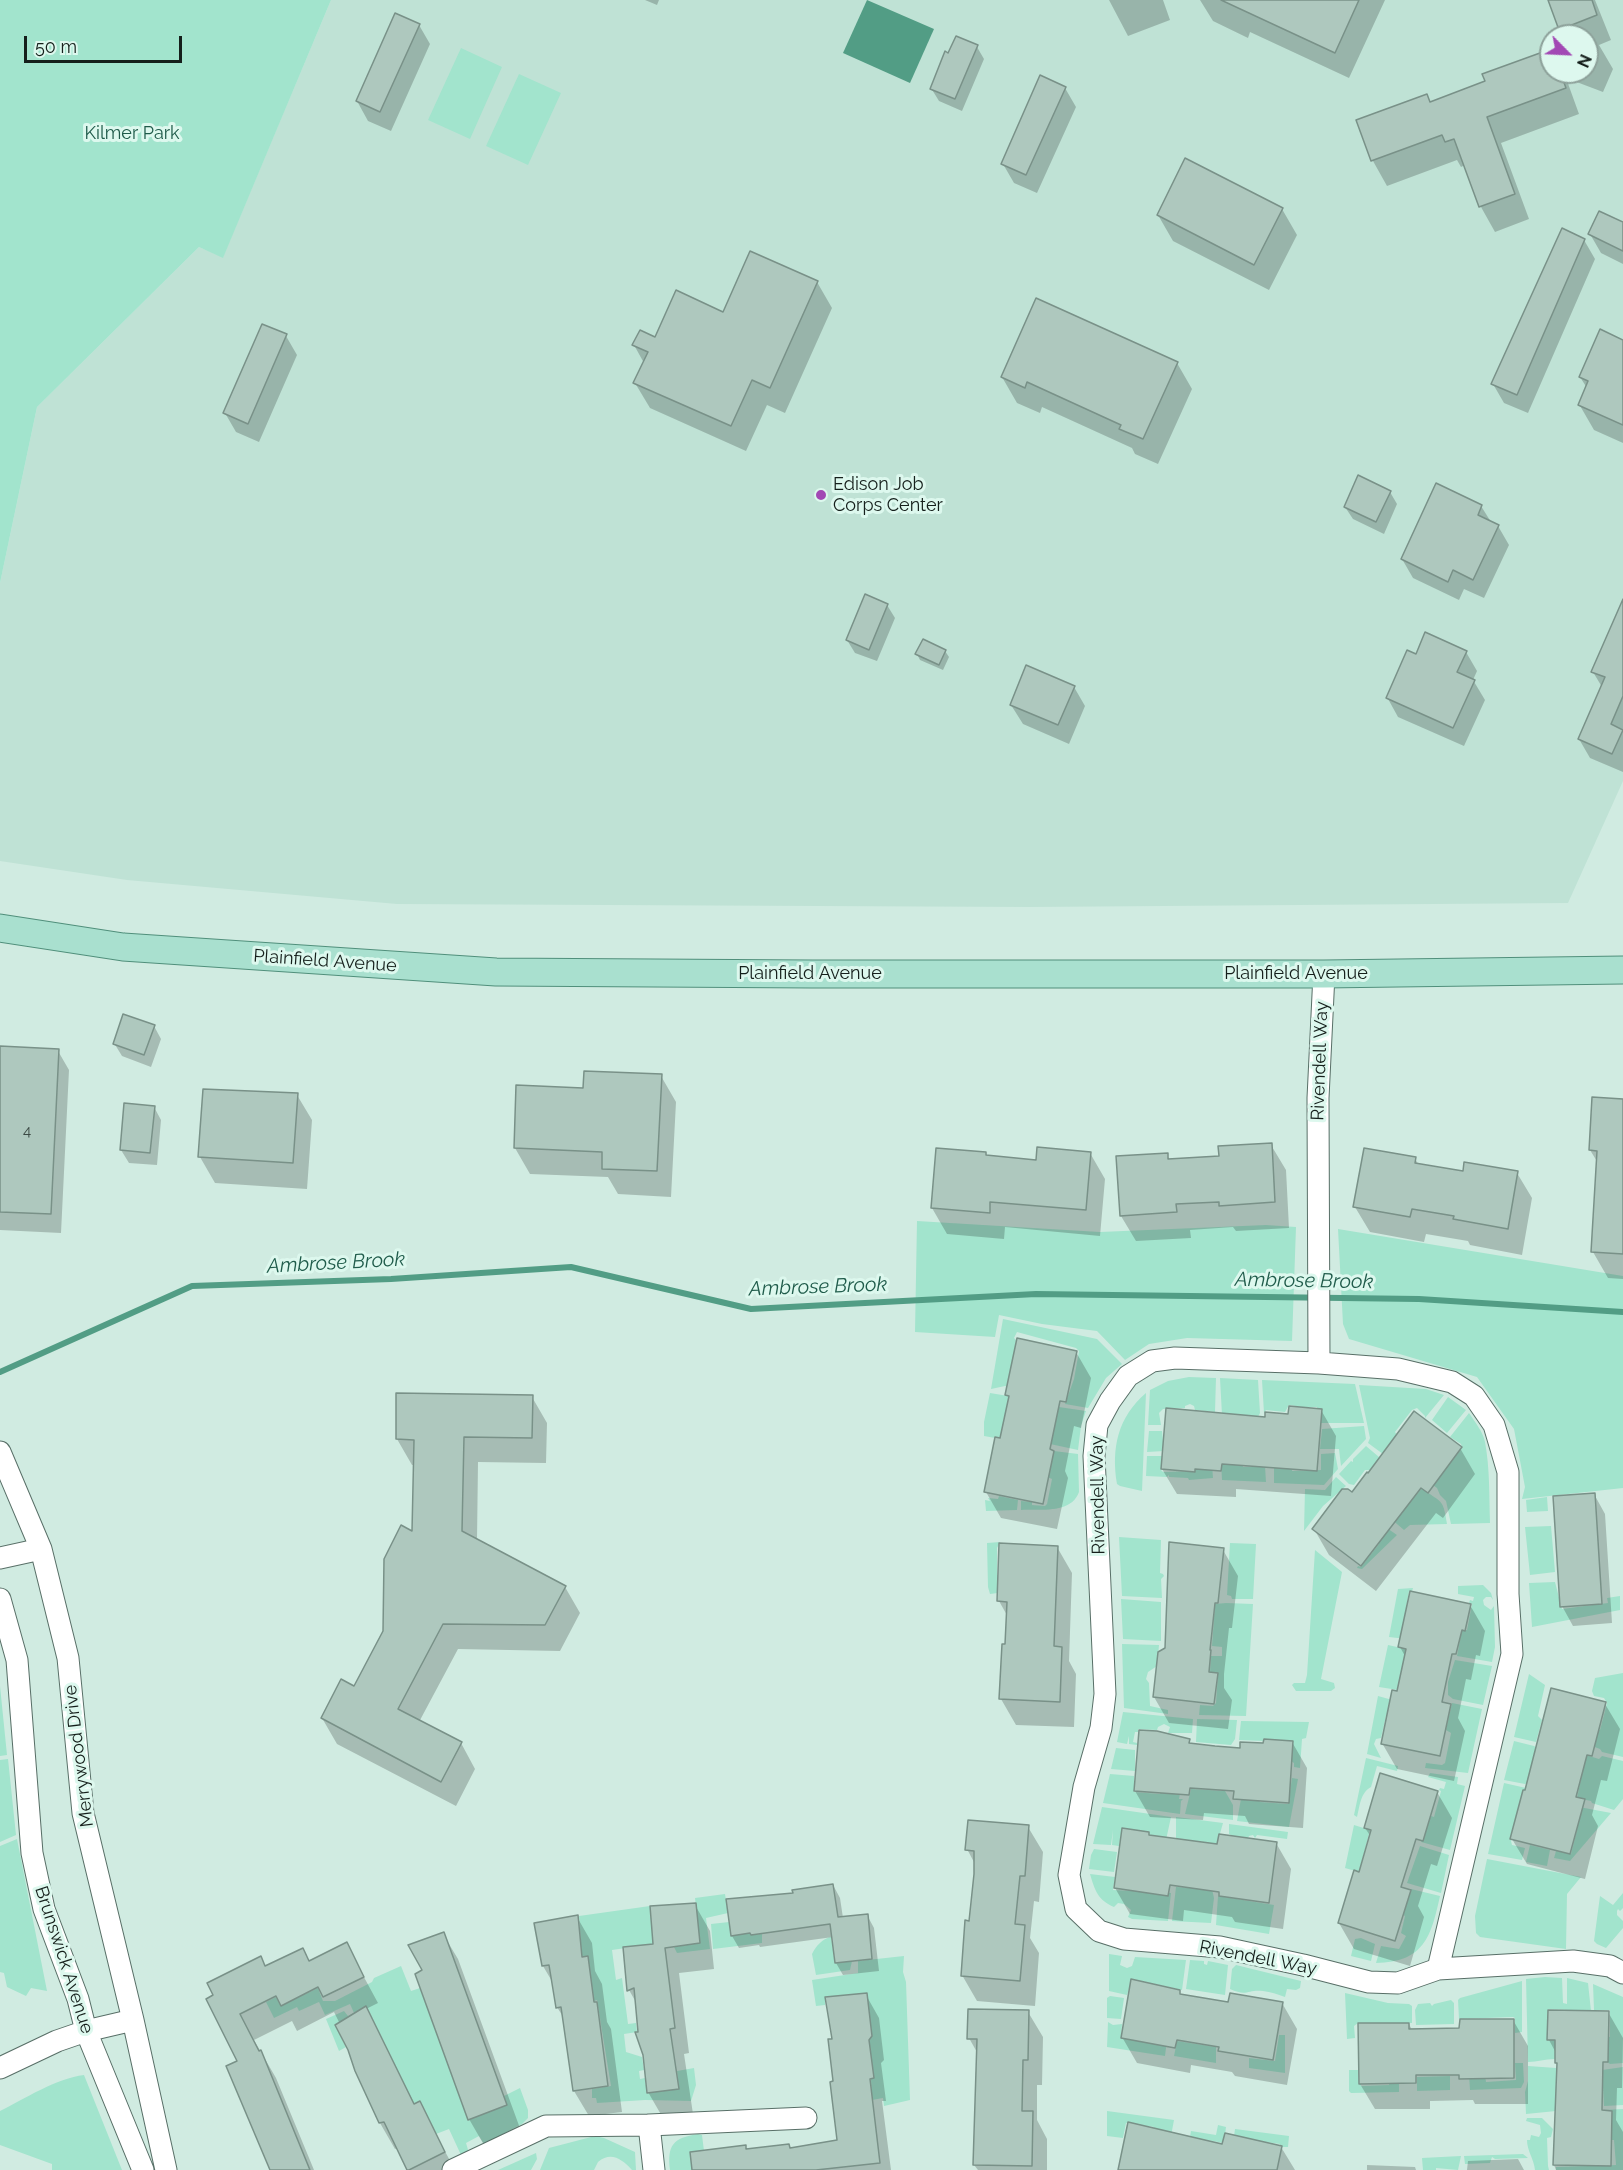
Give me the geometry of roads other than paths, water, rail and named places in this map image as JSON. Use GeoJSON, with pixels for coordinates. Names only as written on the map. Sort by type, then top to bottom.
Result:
{"type":"FeatureCollection","features":[{"type":"Feature","properties":{"kind":"main road","name":"Plainfield Avenue"},"geometry":{"type":"LineString","coordinates":[[0,928],[123,947],[485,971],[812,974],[1324,974],[1623,970]]}},
{"type":"Feature","properties":{"kind":"street","name":"Rivendell Way"},"geometry":{"type":"LineString","coordinates":[[1319,1364],[1318,1098],[1324,974]]}},
{"type":"Feature","properties":{"kind":"street","name":"Rivendell Way"},"geometry":{"type":"LineString","coordinates":[[1175,1358],[1319,1364],[1398,1369],[1452,1382],[1474,1395],[1494,1425],[1508,1472],[1508,1594],[1512,1654],[1438,1969],[1398,1983],[1369,1982],[1220,1947],[1124,1939],[1099,1931],[1076,1910],[1069,1875],[1084,1787],[1101,1728],[1105,1694],[1094,1456],[1097,1425],[1110,1401],[1128,1376],[1152,1361],[1175,1358]]}},
{"type":"Feature","properties":{"kind":"street","name":"Merrywood Drive"},"geometry":{"type":"LineString","coordinates":[[0,1452],[41,1549],[68,1658],[83,1812],[166,2170]]}},
{"type":"Feature","properties":{"kind":"street"},"geometry":{"type":"LineString","coordinates":[[0,1558],[41,1549]]}},
{"type":"Feature","properties":{"kind":"street","name":"Brunswick Avenue"},"geometry":{"type":"LineString","coordinates":[[0,1599],[16,1660],[32,1853],[44,1909],[78,1999],[87,2031],[143,2170]]}},
{"type":"Feature","properties":{"kind":"street"},"geometry":{"type":"LineString","coordinates":[[1438,1969],[1573,1961],[1610,1966],[1623,1974]]}},
{"type":"Feature","properties":{"kind":"street"},"geometry":{"type":"LineString","coordinates":[[0,2068],[57,2041],[133,2020]]}},
{"type":"Feature","properties":{"kind":"street"},"geometry":{"type":"LineString","coordinates":[[453,2170],[546,2126],[649,2125],[806,2118]]}},
{"type":"Feature","properties":{"kind":"street"},"geometry":{"type":"LineString","coordinates":[[649,2125],[654,2170]]}},
{"type":"Feature","properties":{"kind":"waterway","name":"Ambrose Brook"},"geometry":{"type":"LineString","coordinates":[[0,1372],[192,1286],[391,1279],[571,1267],[751,1309],[1036,1294],[1419,1299],[1623,1312]]}},
{"type":"Feature","properties":{"kind":"place","name":"Edison Job Corps Center"},"geometry":{"type":"Point","coordinates":[821,495]}},
{"type":"Feature","properties":{"kind":"park label","name":"Kilmer Park"},"geometry":{"type":"Point","coordinates":[132,134]}}]}
